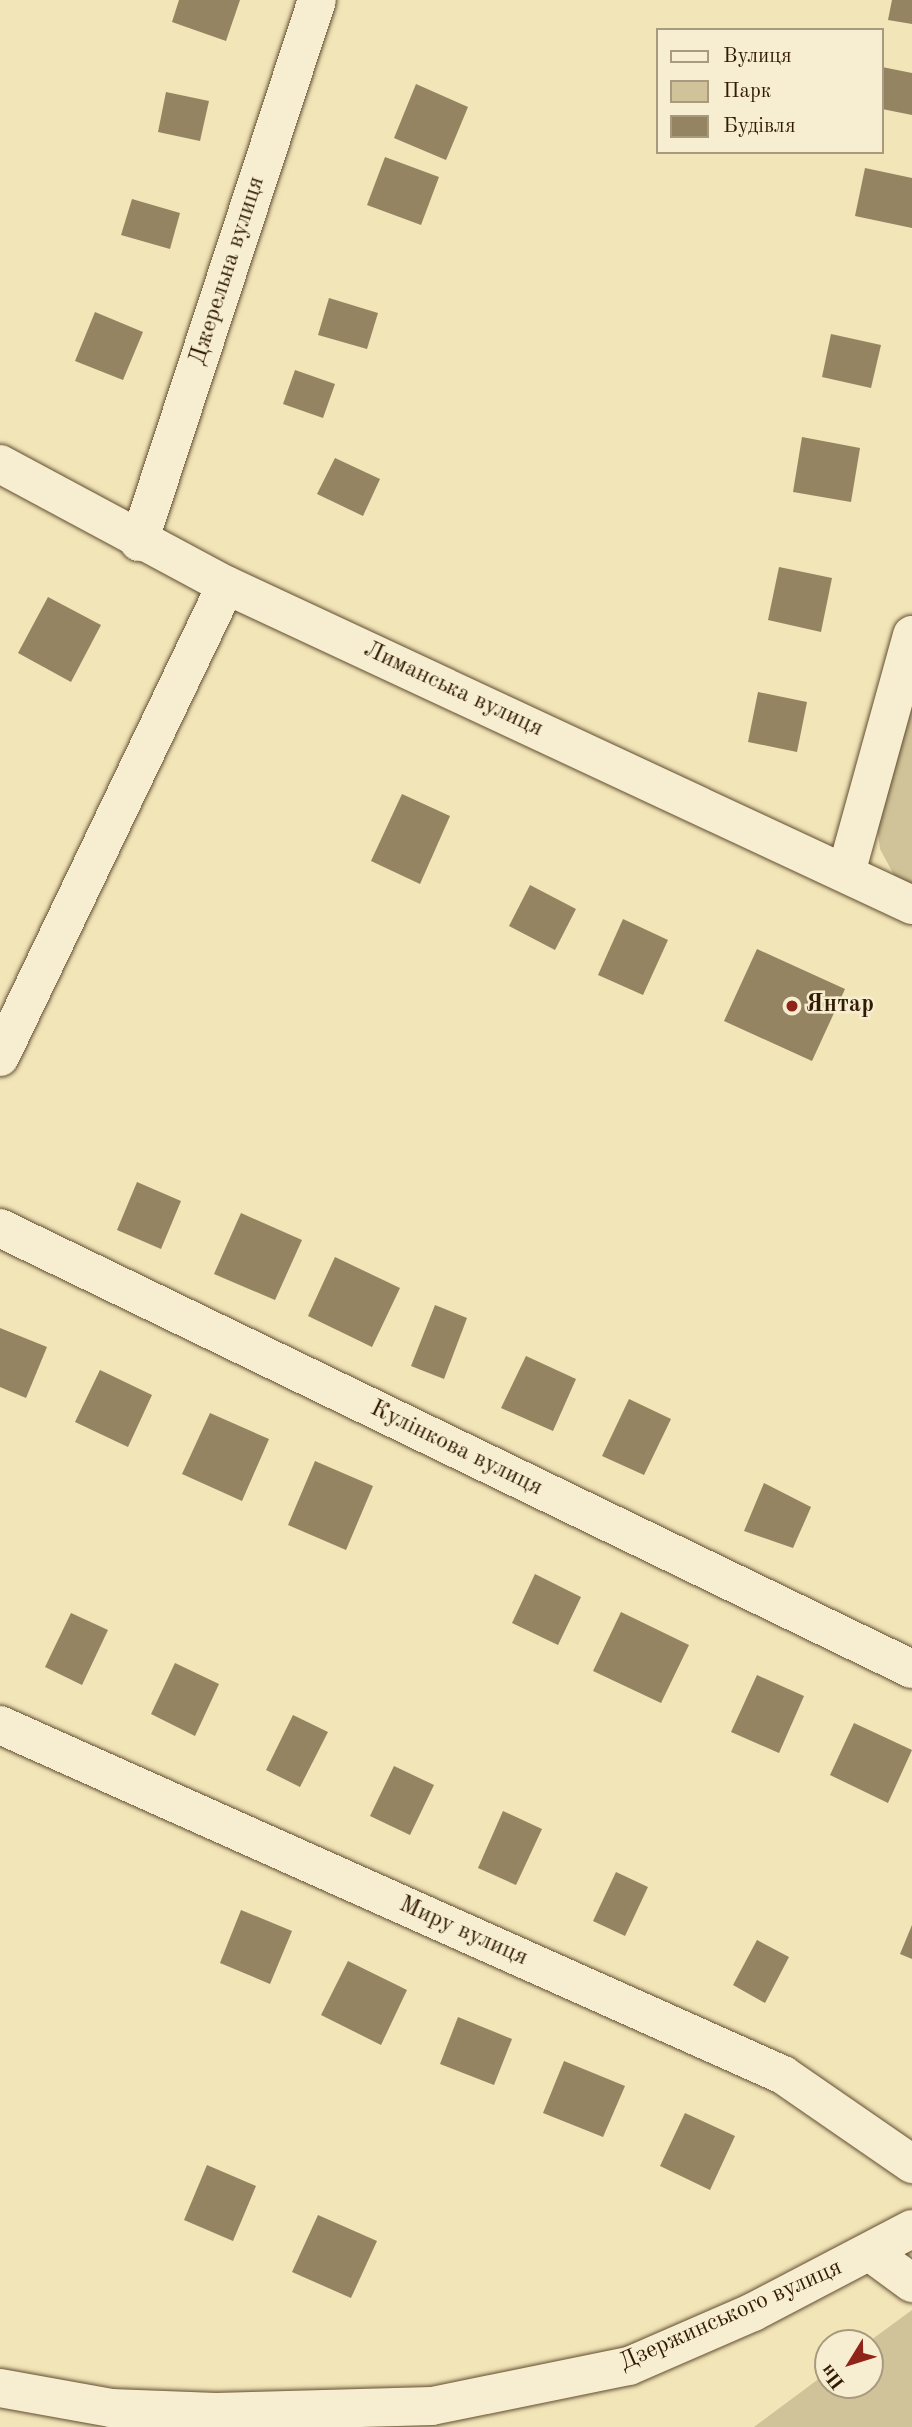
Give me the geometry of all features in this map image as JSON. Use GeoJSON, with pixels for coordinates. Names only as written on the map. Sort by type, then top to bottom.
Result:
{"type":"FeatureCollection","features":[{"type":"Feature","properties":{"kind":"street","name":"Джерельна вулиця"},"geometry":{"type":"LineString","coordinates":[[139,542],[317,0]]}},
{"type":"Feature","properties":{"kind":"street","name":"Лиманська вулиця"},"geometry":{"type":"LineString","coordinates":[[0,464],[139,542],[226,585],[912,905]]}},
{"type":"Feature","properties":{"kind":"street"},"geometry":{"type":"LineString","coordinates":[[0,1057],[226,585]]}},
{"type":"Feature","properties":{"kind":"street"},"geometry":{"type":"LineString","coordinates":[[846,873],[912,635]]}},
{"type":"Feature","properties":{"kind":"street","name":"Кулінкова вулиця"},"geometry":{"type":"LineString","coordinates":[[0,1228],[912,1669]]}},
{"type":"Feature","properties":{"kind":"street","name":"Миру вулиця"},"geometry":{"type":"LineString","coordinates":[[0,1725],[783,2075],[912,2164]]}},
{"type":"Feature","properties":{"kind":"street","name":"Дзержинського вулиця"},"geometry":{"type":"LineString","coordinates":[[0,2388],[111,2408],[432,2406],[629,2366],[871,2253],[912,2228]]}},
{"type":"Feature","properties":{"kind":"street"},"geometry":{"type":"LineString","coordinates":[[871,2253],[912,2283]]}},
{"type":"Feature","properties":{"kind":"green space"},"geometry":{"type":"Polygon","coordinates":[[[912,693],[912,886],[894,875],[880,849],[876,818],[912,693]]]}},
{"type":"Feature","properties":{"kind":"green space"},"geometry":{"type":"Polygon","coordinates":[[[912,2310],[912,2427],[754,2427],[814,2382],[814,2399],[884,2399],[884,2331],[912,2310]]]}},
{"type":"Feature","properties":{"kind":"building"},"geometry":{"type":"Polygon","coordinates":[[[179,0],[240,0],[226,41],[172,22],[179,0]]]}},
{"type":"Feature","properties":{"kind":"building"},"geometry":{"type":"Polygon","coordinates":[[[892,0],[912,0],[912,24],[888,20],[892,0]]]}},
{"type":"Feature","properties":{"kind":"building"},"geometry":{"type":"Polygon","coordinates":[[[884,67],[912,73],[912,115],[884,109],[884,67]]]}},
{"type":"Feature","properties":{"kind":"building"},"geometry":{"type":"Polygon","coordinates":[[[416,84],[468,107],[446,160],[394,138],[416,84]]]}},
{"type":"Feature","properties":{"kind":"building"},"geometry":{"type":"Polygon","coordinates":[[[166,92],[209,101],[200,141],[158,132],[166,92]]]}},
{"type":"Feature","properties":{"kind":"building"},"geometry":{"type":"Polygon","coordinates":[[[385,157],[439,177],[421,225],[367,205],[385,157]]]}},
{"type":"Feature","properties":{"kind":"building"},"geometry":{"type":"Polygon","coordinates":[[[865,168],[912,178],[912,228],[855,216],[865,168]]]}},
{"type":"Feature","properties":{"kind":"building"},"geometry":{"type":"Polygon","coordinates":[[[132,199],[180,213],[170,249],[121,235],[132,199]]]}},
{"type":"Feature","properties":{"kind":"building"},"geometry":{"type":"Polygon","coordinates":[[[329,298],[378,313],[367,349],[318,335],[329,298]]]}},
{"type":"Feature","properties":{"kind":"building"},"geometry":{"type":"Polygon","coordinates":[[[95,312],[143,332],[123,380],[75,361],[95,312]]]}},
{"type":"Feature","properties":{"kind":"building"},"geometry":{"type":"Polygon","coordinates":[[[831,334],[881,345],[871,388],[822,377],[831,334]]]}},
{"type":"Feature","properties":{"kind":"building"},"geometry":{"type":"Polygon","coordinates":[[[295,370],[335,384],[323,418],[283,404],[295,370]]]}},
{"type":"Feature","properties":{"kind":"building"},"geometry":{"type":"Polygon","coordinates":[[[802,437],[860,448],[851,502],[793,492],[802,437]]]}},
{"type":"Feature","properties":{"kind":"building"},"geometry":{"type":"Polygon","coordinates":[[[335,458],[380,479],[363,516],[317,494],[335,458]]]}},
{"type":"Feature","properties":{"kind":"building"},"geometry":{"type":"Polygon","coordinates":[[[779,567],[832,578],[821,632],[768,620],[779,567]]]}},
{"type":"Feature","properties":{"kind":"building"},"geometry":{"type":"Polygon","coordinates":[[[48,597],[101,625],[71,682],[18,653],[48,597]]]}},
{"type":"Feature","properties":{"kind":"building"},"geometry":{"type":"Polygon","coordinates":[[[758,692],[807,702],[797,752],[748,742],[758,692]]]}},
{"type":"Feature","properties":{"kind":"building"},"geometry":{"type":"Polygon","coordinates":[[[402,794],[450,816],[420,884],[371,861],[402,794]]]}},
{"type":"Feature","properties":{"kind":"building"},"geometry":{"type":"Polygon","coordinates":[[[530,885],[576,909],[555,950],[509,926],[530,885]]]}},
{"type":"Feature","properties":{"kind":"building"},"geometry":{"type":"Polygon","coordinates":[[[623,919],[668,940],[643,995],[598,975],[623,919]]]}},
{"type":"Feature","properties":{"kind":"building"},"geometry":{"type":"Polygon","coordinates":[[[757,949],[845,989],[812,1061],[724,1021],[757,949]]]}},
{"type":"Feature","properties":{"kind":"building"},"geometry":{"type":"Polygon","coordinates":[[[137,1182],[181,1201],[161,1249],[117,1230],[137,1182]]]}},
{"type":"Feature","properties":{"kind":"building"},"geometry":{"type":"Polygon","coordinates":[[[241,1213],[302,1240],[275,1300],[214,1274],[241,1213]]]}},
{"type":"Feature","properties":{"kind":"building"},"geometry":{"type":"Polygon","coordinates":[[[335,1257],[400,1288],[372,1347],[308,1316],[335,1257]]]}},
{"type":"Feature","properties":{"kind":"building"},"geometry":{"type":"Polygon","coordinates":[[[435,1305],[467,1318],[444,1379],[411,1366],[435,1305]]]}},
{"type":"Feature","properties":{"kind":"building"},"geometry":{"type":"Polygon","coordinates":[[[0,1328],[47,1347],[26,1398],[0,1387],[0,1328]]]}},
{"type":"Feature","properties":{"kind":"building"},"geometry":{"type":"Polygon","coordinates":[[[526,1356],[576,1379],[553,1431],[501,1408],[526,1356]]]}},
{"type":"Feature","properties":{"kind":"building"},"geometry":{"type":"Polygon","coordinates":[[[100,1370],[152,1395],[128,1447],[75,1422],[100,1370]]]}},
{"type":"Feature","properties":{"kind":"building"},"geometry":{"type":"Polygon","coordinates":[[[629,1399],[671,1419],[644,1475],[602,1456],[629,1399]]]}},
{"type":"Feature","properties":{"kind":"building"},"geometry":{"type":"Polygon","coordinates":[[[210,1413],[269,1439],[242,1501],[182,1474],[210,1413]]]}},
{"type":"Feature","properties":{"kind":"building"},"geometry":{"type":"Polygon","coordinates":[[[315,1461],[373,1486],[346,1550],[288,1525],[315,1461]]]}},
{"type":"Feature","properties":{"kind":"building"},"geometry":{"type":"Polygon","coordinates":[[[764,1483],[811,1507],[793,1548],[744,1531],[764,1483]]]}},
{"type":"Feature","properties":{"kind":"building"},"geometry":{"type":"Polygon","coordinates":[[[535,1574],[581,1597],[558,1645],[512,1623],[535,1574]]]}},
{"type":"Feature","properties":{"kind":"building"},"geometry":{"type":"Polygon","coordinates":[[[621,1612],[689,1645],[661,1703],[593,1671],[621,1612]]]}},
{"type":"Feature","properties":{"kind":"building"},"geometry":{"type":"Polygon","coordinates":[[[71,1613],[108,1630],[82,1685],[45,1667],[71,1613]]]}},
{"type":"Feature","properties":{"kind":"building"},"geometry":{"type":"Polygon","coordinates":[[[175,1663],[219,1684],[195,1736],[151,1714],[175,1663]]]}},
{"type":"Feature","properties":{"kind":"building"},"geometry":{"type":"Polygon","coordinates":[[[757,1675],[804,1696],[779,1753],[731,1732],[757,1675]]]}},
{"type":"Feature","properties":{"kind":"building"},"geometry":{"type":"Polygon","coordinates":[[[293,1715],[328,1732],[300,1787],[266,1770],[293,1715]]]}},
{"type":"Feature","properties":{"kind":"building"},"geometry":{"type":"Polygon","coordinates":[[[854,1723],[912,1750],[888,1803],[830,1775],[854,1723]]]}},
{"type":"Feature","properties":{"kind":"building"},"geometry":{"type":"Polygon","coordinates":[[[394,1766],[434,1785],[410,1835],[370,1816],[394,1766]]]}},
{"type":"Feature","properties":{"kind":"building"},"geometry":{"type":"Polygon","coordinates":[[[503,1811],[542,1829],[516,1885],[478,1868],[503,1811]]]}},
{"type":"Feature","properties":{"kind":"building"},"geometry":{"type":"Polygon","coordinates":[[[616,1872],[648,1887],[625,1936],[593,1921],[616,1872]]]}},
{"type":"Feature","properties":{"kind":"building"},"geometry":{"type":"Polygon","coordinates":[[[241,1910],[292,1931],[270,1984],[220,1963],[241,1910]]]}},
{"type":"Feature","properties":{"kind":"building"},"geometry":{"type":"Polygon","coordinates":[[[912,1925],[912,1959],[900,1954],[912,1925]]]}},
{"type":"Feature","properties":{"kind":"building"},"geometry":{"type":"Polygon","coordinates":[[[757,1940],[789,1957],[765,2003],[733,1985],[757,1940]]]}},
{"type":"Feature","properties":{"kind":"building"},"geometry":{"type":"Polygon","coordinates":[[[348,1961],[407,1990],[381,2045],[321,2015],[348,1961]]]}},
{"type":"Feature","properties":{"kind":"building"},"geometry":{"type":"Polygon","coordinates":[[[458,2017],[512,2039],[494,2085],[440,2064],[458,2017]]]}},
{"type":"Feature","properties":{"kind":"building"},"geometry":{"type":"Polygon","coordinates":[[[564,2061],[625,2086],[603,2137],[543,2113],[564,2061]]]}},
{"type":"Feature","properties":{"kind":"building"},"geometry":{"type":"Polygon","coordinates":[[[685,2113],[735,2136],[710,2190],[660,2166],[685,2113]]]}},
{"type":"Feature","properties":{"kind":"building"},"geometry":{"type":"Polygon","coordinates":[[[207,2165],[256,2186],[233,2241],[184,2220],[207,2165]]]}},
{"type":"Feature","properties":{"kind":"building"},"geometry":{"type":"Polygon","coordinates":[[[318,2215],[377,2241],[351,2298],[292,2272],[318,2215]]]}},
{"type":"Feature","properties":{"kind":"place","name":"Янтар"},"geometry":{"type":"Point","coordinates":[792,1006]}}]}
